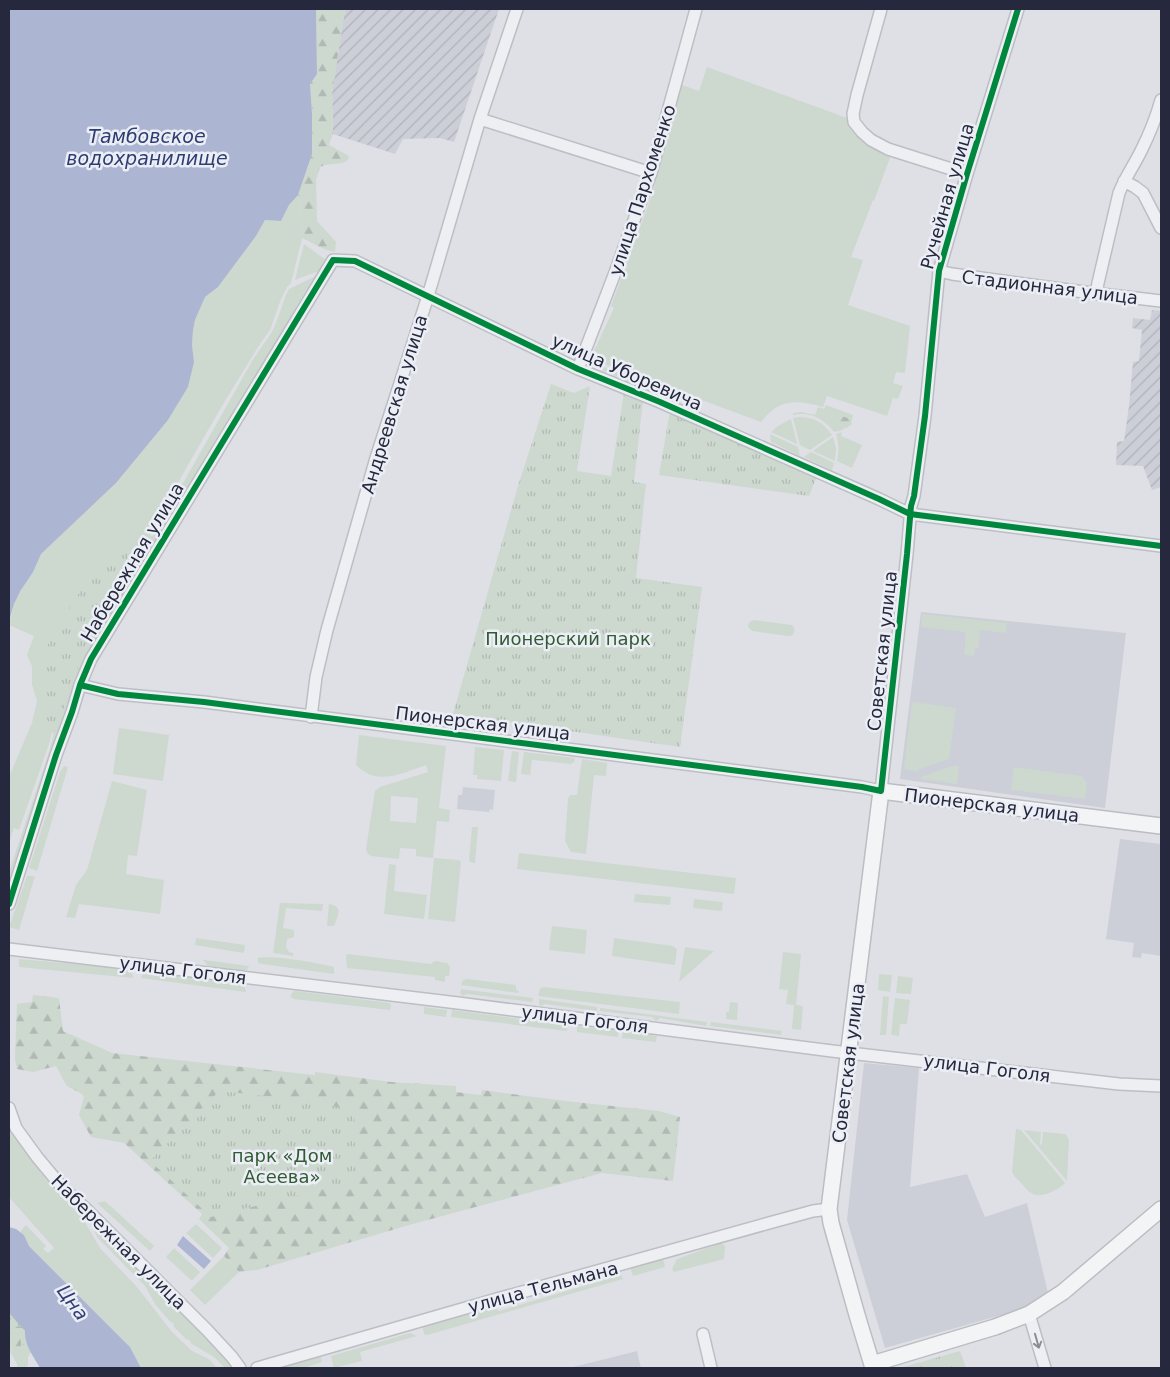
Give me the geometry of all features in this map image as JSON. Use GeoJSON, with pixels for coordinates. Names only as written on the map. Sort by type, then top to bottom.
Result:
{"type":"FeatureCollection","features":[{"type":"Feature","properties":{"kind":"main road","name":"Пионерская улица"},"geometry":{"type":"LineString","coordinates":[[881,792],[1161,826]]}},
{"type":"Feature","properties":{"kind":"main road","name":"Советская улица"},"geometry":{"type":"LineString","coordinates":[[873,1366],[830,1224],[829,1209],[881,792]]}},
{"type":"Feature","properties":{"kind":"main road"},"geometry":{"type":"LineString","coordinates":[[873,1366],[995,1327],[1029,1314],[1063,1292],[1161,1209]]}},
{"type":"Feature","properties":{"kind":"street","name":"Андреевская улица"},"geometry":{"type":"LineString","coordinates":[[311,717],[316,677],[327,630],[376,458],[428,296],[480,119],[517,9]]}},
{"type":"Feature","properties":{"kind":"street","name":"улица Пархоменко"},"geometry":{"type":"LineString","coordinates":[[578,368],[651,173],[696,9]]}},
{"type":"Feature","properties":{"kind":"street"},"geometry":{"type":"LineString","coordinates":[[880,9],[857,95],[853,114],[854,122],[871,140],[888,149],[967,174]]}},
{"type":"Feature","properties":{"kind":"street","name":"Ручейная улица"},"geometry":{"type":"LineString","coordinates":[[910,514],[926,416],[939,271],[1018,9]]}},
{"type":"Feature","properties":{"kind":"street"},"geometry":{"type":"LineString","coordinates":[[1096,294],[1116,204],[1124,181],[1140,152],[1161,100]]}},
{"type":"Feature","properties":{"kind":"street"},"geometry":{"type":"LineString","coordinates":[[480,119],[651,173]]}},
{"type":"Feature","properties":{"kind":"street"},"geometry":{"type":"LineString","coordinates":[[1124,181],[1135,186],[1143,194],[1161,228]]}},
{"type":"Feature","properties":{"kind":"street","name":"улица Уборевича"},"geometry":{"type":"LineString","coordinates":[[333,260],[355,261],[578,368],[660,402],[910,514],[1161,546]]}},
{"type":"Feature","properties":{"kind":"street","name":"Набережная улица"},"geometry":{"type":"LineString","coordinates":[[9,904],[42,798],[80,685],[91,660],[333,260]]}},
{"type":"Feature","properties":{"kind":"street","name":"Стадионная улица"},"geometry":{"type":"LineString","coordinates":[[939,271],[1096,294],[1161,301]]}},
{"type":"Feature","properties":{"kind":"street","name":"Советская улица"},"geometry":{"type":"LineString","coordinates":[[881,792],[910,514]]}},
{"type":"Feature","properties":{"kind":"street","name":"Пионерская улица"},"geometry":{"type":"LineString","coordinates":[[80,685],[118,694],[195,701],[424,730],[862,787],[881,792]]}},
{"type":"Feature","properties":{"kind":"street","name":"улица Гоголя"},"geometry":{"type":"LineString","coordinates":[[9,949],[849,1052],[1119,1084],[1161,1086]]}},
{"type":"Feature","properties":{"kind":"street","name":"Набережная улица"},"geometry":{"type":"LineString","coordinates":[[9,1108],[16,1128],[62,1187],[200,1324],[240,1368]]}},
{"type":"Feature","properties":{"kind":"street","name":"улица Тельмана"},"geometry":{"type":"LineString","coordinates":[[257,1368],[778,1220],[829,1209]]}},
{"type":"Feature","properties":{"kind":"street"},"geometry":{"type":"LineString","coordinates":[[1029,1314],[1045,1368]]}},
{"type":"Feature","properties":{"kind":"street"},"geometry":{"type":"LineString","coordinates":[[702,1334],[711,1368]]}},
{"type":"Feature","properties":{"kind":"shaded area"},"geometry":{"type":"Polygon","coordinates":[[[345,9],[499,9],[454,142],[440,138],[403,139],[395,154],[333,134],[332,93],[345,9]]]}},
{"type":"Feature","properties":{"kind":"shaded area"},"geometry":{"type":"Polygon","coordinates":[[[1152,310],[1161,311],[1161,487],[1152,490],[1143,466],[1116,465],[1117,442],[1124,441],[1133,362],[1139,361],[1142,330],[1132,328],[1133,318],[1150,320],[1152,310]]]}},
{"type":"Feature","properties":{"kind":"shaded area"},"geometry":{"type":"Polygon","coordinates":[[[921,612],[1126,633],[1105,808],[900,779],[921,612]]]}},
{"type":"Feature","properties":{"kind":"shaded area"},"geometry":{"type":"Polygon","coordinates":[[[463,787],[495,790],[493,810],[490,809],[489,812],[457,809],[458,795],[462,795],[463,787]]]}},
{"type":"Feature","properties":{"kind":"shaded area"},"geometry":{"type":"Polygon","coordinates":[[[1120,839],[1161,844],[1161,956],[1142,953],[1141,958],[1132,957],[1134,943],[1106,939],[1120,839]]]}},
{"type":"Feature","properties":{"kind":"shaded area"},"geometry":{"type":"Polygon","coordinates":[[[864,1063],[919,1068],[910,1187],[967,1174],[985,1217],[1027,1203],[1048,1293],[1033,1306],[885,1348],[847,1220],[864,1063]]]}},
{"type":"Feature","properties":{"kind":"shaded area"},"geometry":{"type":"Polygon","coordinates":[[[637,1351],[641,1368],[569,1368],[637,1351]]]}},
{"type":"Feature","properties":{"kind":"green space"},"geometry":{"type":"Polygon","coordinates":[[[316,9],[345,9],[332,93],[333,134],[329,145],[349,156],[345,162],[320,167],[316,180],[317,221],[336,242],[335,252],[302,238],[303,222],[298,195],[312,154],[310,84],[317,74],[316,9]]]}},
{"type":"Feature","properties":{"kind":"green space"},"geometry":{"type":"Polygon","coordinates":[[[707,67],[847,118],[858,130],[891,155],[851,257],[863,260],[848,305],[910,326],[905,373],[896,372],[893,383],[903,386],[898,399],[893,398],[887,416],[827,396],[823,407],[797,402],[789,403],[775,409],[761,422],[594,360],[594,351],[614,308],[611,306],[652,195],[682,85],[699,91],[707,67]]]}},
{"type":"Feature","properties":{"kind":"green space"},"geometry":{"type":"Polygon","coordinates":[[[298,195],[303,222],[302,238],[291,283],[281,299],[270,330],[222,406],[155,526],[143,545],[111,569],[19,830],[14,828],[10,840],[9,777],[32,723],[37,701],[32,684],[32,666],[27,655],[34,636],[9,625],[14,604],[41,554],[116,483],[168,420],[188,387],[194,362],[193,330],[195,320],[205,297],[218,287],[256,236],[265,220],[281,221],[289,205],[298,195]]]}},
{"type":"Feature","properties":{"kind":"green space"},"geometry":{"type":"Polygon","coordinates":[[[304,244],[326,260],[319,271],[295,280],[304,244]]]}},
{"type":"Feature","properties":{"kind":"green space"},"geometry":{"type":"Polygon","coordinates":[[[316,276],[79,671],[9,886],[9,872],[50,749],[57,720],[73,672],[254,358],[272,332],[289,289],[316,276]]]}},
{"type":"Feature","properties":{"kind":"green space"},"geometry":{"type":"Polygon","coordinates":[[[601,366],[674,394],[672,400],[600,369],[601,366]]]}},
{"type":"Feature","properties":{"kind":"green space","name":"Пионерский парк"},"geometry":{"type":"Polygon","coordinates":[[[551,384],[574,393],[590,386],[577,471],[611,476],[624,392],[643,400],[634,482],[646,484],[636,578],[702,587],[680,747],[453,714],[518,486],[551,384]]]}},
{"type":"Feature","properties":{"kind":"green space"},"geometry":{"type":"Polygon","coordinates":[[[671,405],[817,476],[809,496],[659,475],[671,405]]]}},
{"type":"Feature","properties":{"kind":"green space"},"geometry":{"type":"Polygon","coordinates":[[[826,405],[853,415],[851,423],[847,422],[843,430],[834,432],[821,419],[805,414],[793,415],[793,413],[801,412],[815,415],[818,407],[824,409],[826,405]]]}},
{"type":"Feature","properties":{"kind":"green space"},"geometry":{"type":"Polygon","coordinates":[[[841,416],[848,418],[852,424],[847,428],[831,424],[833,419],[841,416]]]}},
{"type":"Feature","properties":{"kind":"green space"},"geometry":{"type":"Polygon","coordinates":[[[793,418],[809,418],[818,422],[826,427],[832,435],[810,450],[800,445],[793,418]]]}},
{"type":"Feature","properties":{"kind":"green space"},"geometry":{"type":"Polygon","coordinates":[[[791,419],[797,444],[771,432],[791,419]]]}},
{"type":"Feature","properties":{"kind":"green space"},"geometry":{"type":"Polygon","coordinates":[[[842,432],[841,436],[862,445],[852,468],[837,461],[838,441],[836,434],[842,432]]]}},
{"type":"Feature","properties":{"kind":"green space"},"geometry":{"type":"Polygon","coordinates":[[[770,434],[798,447],[800,456],[771,442],[770,434]]]}},
{"type":"Feature","properties":{"kind":"green space"},"geometry":{"type":"Polygon","coordinates":[[[833,437],[836,448],[835,461],[813,451],[833,437]]]}},
{"type":"Feature","properties":{"kind":"green space"},"geometry":{"type":"Polygon","coordinates":[[[811,452],[834,463],[832,470],[804,457],[811,452]]]}},
{"type":"Feature","properties":{"kind":"green space"},"geometry":{"type":"Polygon","coordinates":[[[146,533],[155,538],[81,661],[73,678],[56,733],[47,732],[44,686],[47,646],[95,569],[146,533]]]}},
{"type":"Feature","properties":{"kind":"green space"},"geometry":{"type":"Polygon","coordinates":[[[922,614],[1007,623],[1006,633],[980,630],[978,648],[975,648],[974,656],[964,655],[966,632],[921,627],[922,614]]]}},
{"type":"Feature","properties":{"kind":"green space"},"geometry":{"type":"Polygon","coordinates":[[[754,620],[792,625],[794,632],[791,636],[788,636],[752,631],[748,626],[754,620]]]}},
{"type":"Feature","properties":{"kind":"green space"},"geometry":{"type":"Polygon","coordinates":[[[912,702],[956,708],[949,759],[919,769],[918,772],[904,769],[912,702]]]}},
{"type":"Feature","properties":{"kind":"green space"},"geometry":{"type":"Polygon","coordinates":[[[119,728],[169,735],[163,781],[113,774],[119,728]]]}},
{"type":"Feature","properties":{"kind":"green space"},"geometry":{"type":"Polygon","coordinates":[[[359,735],[446,746],[439,808],[450,810],[449,822],[437,821],[433,858],[416,856],[416,849],[400,848],[399,859],[371,856],[367,853],[366,849],[375,791],[380,787],[428,772],[426,765],[399,774],[381,777],[364,772],[356,765],[359,735]],[[391,796],[390,821],[416,823],[418,798],[391,796]]]}},
{"type":"Feature","properties":{"kind":"green space"},"geometry":{"type":"Polygon","coordinates":[[[475,747],[504,750],[501,781],[477,779],[477,775],[473,775],[475,747]]]}},
{"type":"Feature","properties":{"kind":"green space"},"geometry":{"type":"Polygon","coordinates":[[[512,751],[519,752],[516,782],[508,781],[512,751]]]}},
{"type":"Feature","properties":{"kind":"green space"},"geometry":{"type":"Polygon","coordinates":[[[524,752],[575,758],[571,764],[532,760],[530,775],[521,774],[524,752]]]}},
{"type":"Feature","properties":{"kind":"green space"},"geometry":{"type":"Polygon","coordinates":[[[582,759],[607,763],[606,776],[594,775],[586,854],[571,852],[565,841],[568,799],[570,795],[577,795],[582,759]]]}},
{"type":"Feature","properties":{"kind":"green space"},"geometry":{"type":"Polygon","coordinates":[[[64,766],[68,767],[37,871],[29,868],[60,772],[64,766]]]}},
{"type":"Feature","properties":{"kind":"green space"},"geometry":{"type":"Polygon","coordinates":[[[952,766],[959,766],[957,784],[921,779],[921,777],[952,766]]]}},
{"type":"Feature","properties":{"kind":"green space"},"geometry":{"type":"Polygon","coordinates":[[[1014,767],[1081,776],[1087,782],[1085,799],[1011,790],[1014,767]]]}},
{"type":"Feature","properties":{"kind":"green space"},"geometry":{"type":"Polygon","coordinates":[[[112,781],[147,790],[137,856],[128,855],[126,874],[164,880],[160,914],[79,904],[75,918],[66,917],[76,885],[87,870],[112,781]]]}},
{"type":"Feature","properties":{"kind":"green space"},"geometry":{"type":"Polygon","coordinates":[[[472,827],[478,827],[475,863],[469,860],[472,827]]]}},
{"type":"Feature","properties":{"kind":"green space"},"geometry":{"type":"Polygon","coordinates":[[[519,853],[736,878],[734,894],[517,869],[519,853]]]}},
{"type":"Feature","properties":{"kind":"green space"},"geometry":{"type":"Polygon","coordinates":[[[434,858],[459,860],[461,862],[455,922],[428,919],[434,858]]]}},
{"type":"Feature","properties":{"kind":"green space"},"geometry":{"type":"Polygon","coordinates":[[[389,864],[396,865],[394,891],[427,895],[424,919],[384,914],[389,864]]]}},
{"type":"Feature","properties":{"kind":"green space"},"geometry":{"type":"Polygon","coordinates":[[[27,876],[35,876],[19,930],[9,927],[27,876]]]}},
{"type":"Feature","properties":{"kind":"green space"},"geometry":{"type":"Polygon","coordinates":[[[635,894],[671,897],[670,905],[634,902],[635,894]]]}},
{"type":"Feature","properties":{"kind":"green space"},"geometry":{"type":"Polygon","coordinates":[[[694,899],[723,902],[722,911],[693,908],[694,899]]]}},
{"type":"Feature","properties":{"kind":"green space"},"geometry":{"type":"Polygon","coordinates":[[[280,903],[323,904],[322,911],[286,908],[283,928],[294,930],[294,937],[287,939],[286,947],[289,952],[293,953],[293,956],[273,953],[280,903]]]}},
{"type":"Feature","properties":{"kind":"green space"},"geometry":{"type":"Polygon","coordinates":[[[329,904],[337,907],[339,912],[334,926],[327,926],[329,904]]]}},
{"type":"Feature","properties":{"kind":"green space"},"geometry":{"type":"Polygon","coordinates":[[[552,926],[587,930],[585,954],[549,950],[552,926]]]}},
{"type":"Feature","properties":{"kind":"green space"},"geometry":{"type":"Polygon","coordinates":[[[196,938],[245,945],[244,953],[195,945],[196,938]]]}},
{"type":"Feature","properties":{"kind":"green space"},"geometry":{"type":"Polygon","coordinates":[[[614,938],[673,946],[677,949],[675,965],[612,956],[614,938]]]}},
{"type":"Feature","properties":{"kind":"green space"},"geometry":{"type":"Polygon","coordinates":[[[685,947],[714,951],[679,982],[685,947]]]}},
{"type":"Feature","properties":{"kind":"green space"},"geometry":{"type":"Polygon","coordinates":[[[783,952],[801,954],[796,1005],[803,1006],[801,1030],[792,1029],[794,1005],[786,1004],[788,990],[779,989],[783,952]]]}},
{"type":"Feature","properties":{"kind":"green space"},"geometry":{"type":"Polygon","coordinates":[[[347,954],[431,964],[435,961],[447,963],[450,967],[449,976],[445,976],[445,982],[435,980],[435,977],[347,968],[347,954]]]}},
{"type":"Feature","properties":{"kind":"green space"},"geometry":{"type":"Polygon","coordinates":[[[258,958],[285,958],[326,965],[334,967],[334,974],[262,964],[258,963],[258,958]]]}},
{"type":"Feature","properties":{"kind":"green space"},"geometry":{"type":"Polygon","coordinates":[[[19,959],[130,969],[133,978],[19,967],[19,959]]]}},
{"type":"Feature","properties":{"kind":"green space"},"geometry":{"type":"Polygon","coordinates":[[[203,960],[249,966],[247,970],[242,971],[208,966],[203,960]]]}},
{"type":"Feature","properties":{"kind":"green space"},"geometry":{"type":"Polygon","coordinates":[[[148,972],[244,985],[246,992],[141,978],[143,974],[148,972]]]}},
{"type":"Feature","properties":{"kind":"green space"},"geometry":{"type":"Polygon","coordinates":[[[879,974],[892,975],[890,992],[878,990],[879,974]]]}},
{"type":"Feature","properties":{"kind":"green space"},"geometry":{"type":"Polygon","coordinates":[[[898,976],[913,978],[911,994],[896,993],[898,976]]]}},
{"type":"Feature","properties":{"kind":"green space"},"geometry":{"type":"Polygon","coordinates":[[[463,980],[516,985],[516,990],[519,991],[518,993],[461,985],[463,980]]]}},
{"type":"Feature","properties":{"kind":"green space"},"geometry":{"type":"Polygon","coordinates":[[[543,987],[680,1002],[679,1014],[538,996],[540,989],[543,987]]]}},
{"type":"Feature","properties":{"kind":"green space"},"geometry":{"type":"Polygon","coordinates":[[[461,989],[533,998],[532,1002],[467,994],[463,996],[460,993],[461,989]]]}},
{"type":"Feature","properties":{"kind":"green space"},"geometry":{"type":"Polygon","coordinates":[[[295,991],[390,1003],[391,1006],[390,1010],[294,999],[291,995],[295,991]]]}},
{"type":"Feature","properties":{"kind":"green space","name":"парк «Дом Асеева»"},"geometry":{"type":"Polygon","coordinates":[[[33,995],[59,998],[63,1031],[112,1053],[315,1075],[315,1072],[391,1082],[456,1086],[456,1092],[481,1095],[482,1090],[659,1111],[680,1117],[673,1181],[602,1173],[409,1225],[257,1270],[239,1272],[224,1256],[229,1248],[199,1219],[202,1214],[124,1143],[91,1137],[79,1115],[84,1097],[67,1086],[56,1066],[33,1072],[17,1069],[15,1059],[17,1004],[32,1002],[33,995]]]}},
{"type":"Feature","properties":{"kind":"green space"},"geometry":{"type":"Polygon","coordinates":[[[883,996],[889,997],[886,1035],[880,1035],[883,996]]]}},
{"type":"Feature","properties":{"kind":"green space"},"geometry":{"type":"Polygon","coordinates":[[[895,998],[910,1000],[907,1024],[900,1024],[899,1036],[891,1035],[895,998]]]}},
{"type":"Feature","properties":{"kind":"green space"},"geometry":{"type":"Polygon","coordinates":[[[539,999],[597,1007],[597,1011],[545,1004],[541,1006],[539,999]]]}},
{"type":"Feature","properties":{"kind":"green space"},"geometry":{"type":"Polygon","coordinates":[[[730,1002],[738,1003],[737,1020],[726,1019],[726,1012],[729,1012],[730,1002]]]}},
{"type":"Feature","properties":{"kind":"green space"},"geometry":{"type":"Polygon","coordinates":[[[424,1007],[447,1010],[446,1017],[424,1014],[424,1007]]]}},
{"type":"Feature","properties":{"kind":"green space"},"geometry":{"type":"Polygon","coordinates":[[[600,1008],[707,1022],[706,1026],[660,1018],[656,1021],[652,1017],[600,1011],[600,1008]]]}},
{"type":"Feature","properties":{"kind":"green space"},"geometry":{"type":"Polygon","coordinates":[[[452,1010],[567,1025],[567,1031],[451,1017],[452,1010]]]}},
{"type":"Feature","properties":{"kind":"green space"},"geometry":{"type":"Polygon","coordinates":[[[711,1022],[782,1031],[781,1035],[710,1026],[711,1022]]]}},
{"type":"Feature","properties":{"kind":"green space"},"geometry":{"type":"Polygon","coordinates":[[[577,1026],[618,1031],[618,1037],[577,1032],[577,1026]]]}},
{"type":"Feature","properties":{"kind":"green space"},"geometry":{"type":"Polygon","coordinates":[[[623,1031],[657,1036],[656,1042],[622,1038],[623,1031]]]}},
{"type":"Feature","properties":{"kind":"green space"},"geometry":{"type":"Polygon","coordinates":[[[219,1091],[286,1098],[354,1110],[356,1179],[314,1192],[211,1217],[150,1161],[219,1091]]]}},
{"type":"Feature","properties":{"kind":"green space"},"geometry":{"type":"Polygon","coordinates":[[[9,1127],[44,1177],[83,1219],[100,1248],[137,1287],[172,1332],[192,1351],[209,1359],[217,1368],[141,1368],[130,1347],[29,1246],[24,1235],[20,1232],[26,1225],[46,1246],[43,1249],[48,1253],[54,1248],[9,1197],[9,1127]]]}},
{"type":"Feature","properties":{"kind":"green space"},"geometry":{"type":"Polygon","coordinates":[[[1016,1129],[1021,1130],[1065,1183],[1050,1193],[1037,1195],[1030,1192],[1015,1177],[1012,1171],[1016,1129]]]}},
{"type":"Feature","properties":{"kind":"green space"},"geometry":{"type":"Polygon","coordinates":[[[1024,1130],[1041,1132],[1040,1145],[1042,1144],[1043,1132],[1065,1134],[1067,1136],[1069,1140],[1067,1181],[1024,1130]]]}},
{"type":"Feature","properties":{"kind":"green space"},"geometry":{"type":"Polygon","coordinates":[[[105,1201],[154,1246],[150,1251],[97,1203],[105,1201]]]}},
{"type":"Feature","properties":{"kind":"green space"},"geometry":{"type":"Polygon","coordinates":[[[89,1219],[227,1356],[235,1368],[225,1368],[214,1357],[190,1343],[173,1326],[172,1322],[155,1304],[145,1286],[97,1237],[89,1219]]]}},
{"type":"Feature","properties":{"kind":"green space"},"geometry":{"type":"Polygon","coordinates":[[[196,1224],[222,1248],[213,1258],[186,1233],[196,1224]]]}},
{"type":"Feature","properties":{"kind":"green space"},"geometry":{"type":"Polygon","coordinates":[[[721,1243],[725,1246],[724,1259],[674,1272],[672,1269],[677,1259],[721,1243]]]}},
{"type":"Feature","properties":{"kind":"green space"},"geometry":{"type":"Polygon","coordinates":[[[174,1248],[200,1272],[192,1281],[166,1257],[174,1248]]]}},
{"type":"Feature","properties":{"kind":"green space"},"geometry":{"type":"Polygon","coordinates":[[[224,1256],[239,1272],[205,1305],[190,1290],[224,1256]]]}},
{"type":"Feature","properties":{"kind":"green space"},"geometry":{"type":"Polygon","coordinates":[[[663,1259],[665,1267],[633,1276],[630,1267],[663,1259]]]}},
{"type":"Feature","properties":{"kind":"green space"},"geometry":{"type":"Polygon","coordinates":[[[621,1275],[623,1279],[427,1335],[424,1334],[422,1324],[493,1306],[499,1311],[621,1275]]]}},
{"type":"Feature","properties":{"kind":"green space"},"geometry":{"type":"Polygon","coordinates":[[[9,1312],[24,1329],[31,1352],[21,1343],[20,1335],[14,1324],[9,1320],[9,1312]]]}},
{"type":"Feature","properties":{"kind":"green space"},"geometry":{"type":"Polygon","coordinates":[[[9,1318],[16,1325],[21,1337],[20,1351],[14,1353],[9,1345],[9,1318]]]}},
{"type":"Feature","properties":{"kind":"green space"},"geometry":{"type":"Polygon","coordinates":[[[410,1333],[417,1336],[360,1352],[362,1361],[334,1368],[331,1356],[410,1333]]]}},
{"type":"Feature","properties":{"kind":"green space"},"geometry":{"type":"Polygon","coordinates":[[[20,1343],[27,1346],[31,1352],[26,1368],[18,1368],[9,1349],[9,1346],[13,1352],[20,1343]]]}},
{"type":"Feature","properties":{"kind":"green space"},"geometry":{"type":"Polygon","coordinates":[[[960,1351],[966,1368],[900,1368],[960,1351]]]}},
{"type":"Feature","properties":{"kind":"green space"},"geometry":{"type":"Polygon","coordinates":[[[320,1354],[322,1362],[304,1368],[272,1368],[320,1354]]]}},
{"type":"Feature","properties":{"kind":"water","name":"Тамбовское водохранилище"},"geometry":{"type":"Polygon","coordinates":[[[9,9],[316,9],[317,74],[310,84],[312,154],[298,195],[289,205],[281,221],[265,220],[256,236],[218,287],[205,297],[195,320],[193,330],[194,362],[188,387],[168,420],[116,483],[41,554],[33,572],[14,604],[9,621],[9,9]]]}},
{"type":"Feature","properties":{"kind":"water","name":"Цна"},"geometry":{"type":"Polygon","coordinates":[[[9,1227],[16,1229],[24,1235],[29,1246],[130,1347],[141,1368],[40,1368],[28,1346],[25,1331],[9,1313],[9,1227]]]}},
{"type":"Feature","properties":{"kind":"water"},"geometry":{"type":"Polygon","coordinates":[[[183,1236],[211,1261],[204,1269],[177,1245],[183,1236]]]}},
{"type":"Feature","properties":{"kind":"cycle path"},"geometry":{"type":"LineString","coordinates":[[80,685],[118,694],[204,702],[881,791],[911,506],[925,416],[939,271],[1018,9]]}},
{"type":"Feature","properties":{"kind":"cycle path"},"geometry":{"type":"LineString","coordinates":[[9,904],[56,755],[91,659],[333,260],[355,261],[578,369],[660,402],[910,514],[1161,546]]}}]}
